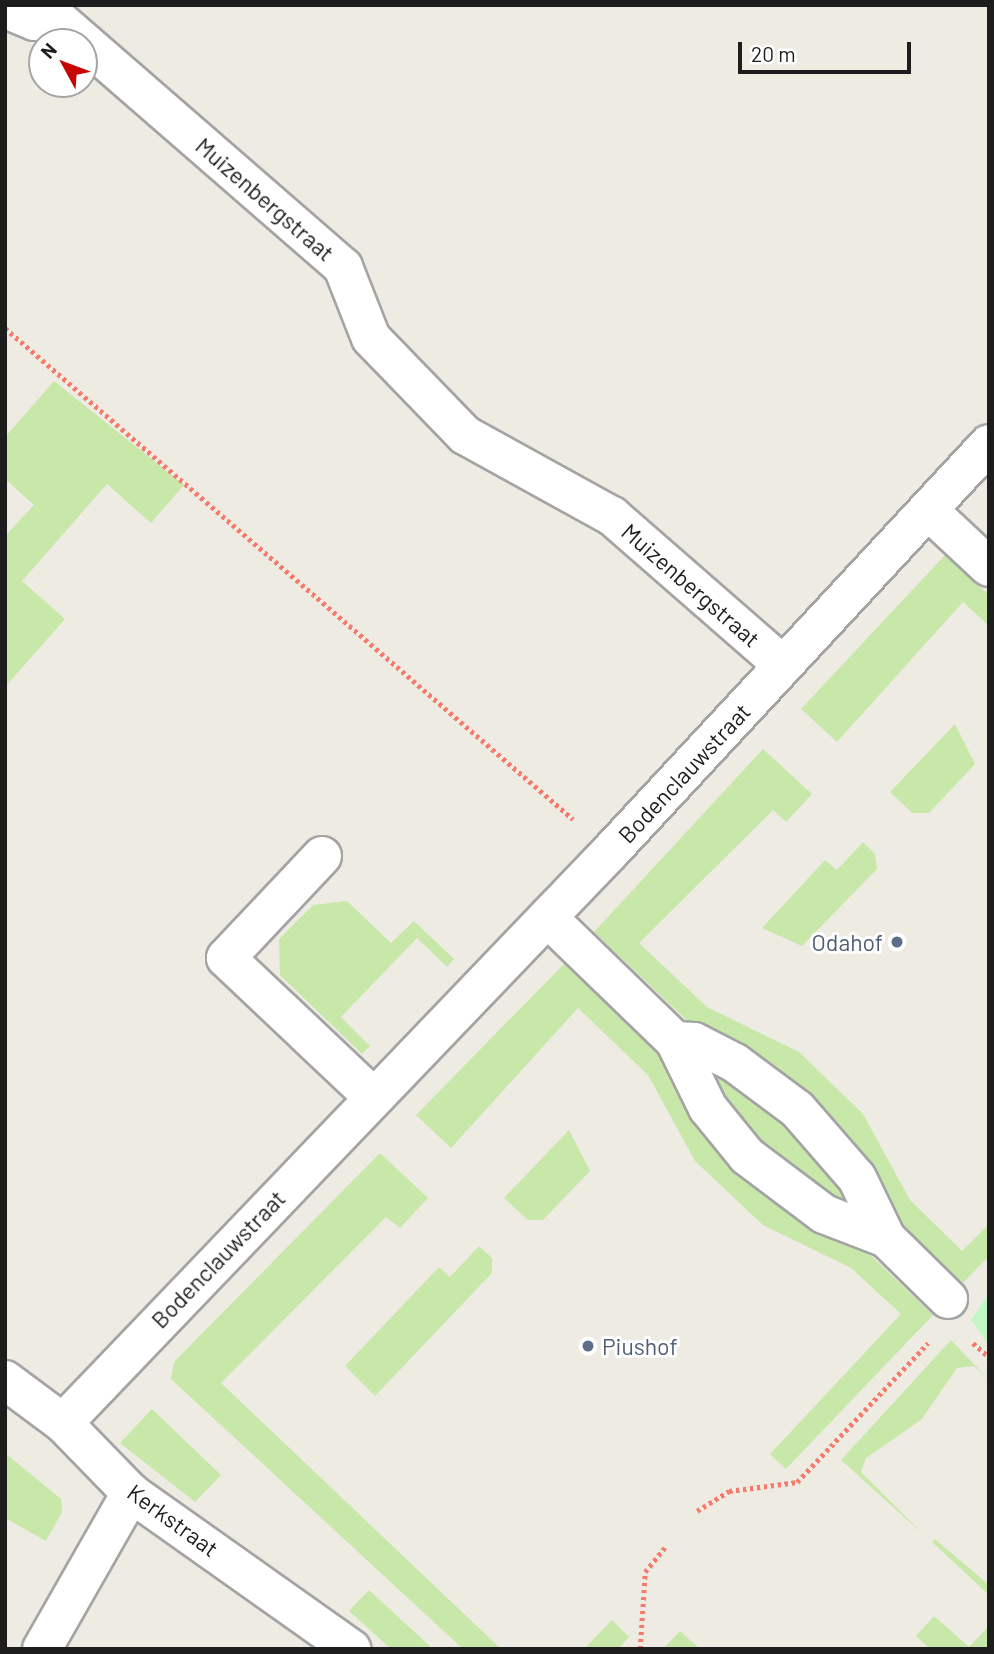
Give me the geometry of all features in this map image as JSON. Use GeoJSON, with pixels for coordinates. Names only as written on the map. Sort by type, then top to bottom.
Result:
{"type":"FeatureCollection","features":[{"type":"Feature","properties":{"kind":"street","name":"Muizenbergstraat"},"geometry":{"type":"LineString","coordinates":[[5,9],[33,21],[52,14],[343,267],[371,338],[465,435],[612,516],[783,666]]}},
{"type":"Feature","properties":{"kind":"street","name":"Bodenclauwstraat"},"geometry":{"type":"LineString","coordinates":[[63,1423],[373,1097],[548,918],[989,444]]}},
{"type":"Feature","properties":{"kind":"street"},"geometry":{"type":"LineString","coordinates":[[928,510],[989,567]]}},
{"type":"Feature","properties":{"kind":"street"},"geometry":{"type":"LineString","coordinates":[[322,856],[226,958],[373,1097]]}},
{"type":"Feature","properties":{"kind":"street"},"geometry":{"type":"LineString","coordinates":[[548,918],[676,1041],[708,1108],[747,1156],[824,1214],[886,1238]]}},
{"type":"Feature","properties":{"kind":"street"},"geometry":{"type":"LineString","coordinates":[[676,1041],[694,1042],[735,1063],[797,1108],[857,1178],[886,1238],[948,1299]]}},
{"type":"Feature","properties":{"kind":"street","name":"Kerkstraat"},"geometry":{"type":"LineString","coordinates":[[5,1380],[63,1423],[131,1493],[351,1649]]}},
{"type":"Feature","properties":{"kind":"street"},"geometry":{"type":"LineString","coordinates":[[42,1649],[131,1493]]}},
{"type":"Feature","properties":{"kind":"path"},"geometry":{"type":"LineString","coordinates":[[5,328],[611,851]]}},
{"type":"Feature","properties":{"kind":"path"},"geometry":{"type":"LineString","coordinates":[[697,1511],[729,1491],[797,1482],[931,1340]]}},
{"type":"Feature","properties":{"kind":"path"},"geometry":{"type":"LineString","coordinates":[[640,1649],[645,1572],[665,1547]]}},
{"type":"Feature","properties":{"kind":"green space"},"geometry":{"type":"Polygon","coordinates":[[[54,381],[184,485],[151,523],[107,484],[22,581],[65,619],[5,687],[5,536],[34,505],[5,479],[5,437],[54,381]]]}},
{"type":"Feature","properties":{"kind":"green space"},"geometry":{"type":"Polygon","coordinates":[[[945,555],[989,595],[989,626],[963,602],[837,742],[801,709],[945,555]]]}},
{"type":"Feature","properties":{"kind":"green space"},"geometry":{"type":"Polygon","coordinates":[[[955,724],[975,764],[929,813],[912,813],[890,792],[955,724]]]}},
{"type":"Feature","properties":{"kind":"green space"},"geometry":{"type":"Polygon","coordinates":[[[763,749],[812,794],[786,822],[773,810],[639,943],[707,1007],[799,1052],[863,1114],[910,1200],[962,1251],[989,1224],[989,1256],[963,1283],[594,932],[763,749]]]}},
{"type":"Feature","properties":{"kind":"green space"},"geometry":{"type":"Polygon","coordinates":[[[863,842],[875,854],[877,869],[802,946],[762,928],[825,860],[837,870],[863,842]]]}},
{"type":"Feature","properties":{"kind":"green space"},"geometry":{"type":"Polygon","coordinates":[[[347,901],[391,943],[414,921],[454,959],[447,967],[417,938],[341,1017],[370,1046],[362,1054],[280,975],[279,939],[313,905],[347,901]]]}},
{"type":"Feature","properties":{"kind":"green space"},"geometry":{"type":"Polygon","coordinates":[[[565,963],[933,1315],[786,1469],[770,1454],[901,1314],[851,1268],[763,1225],[695,1161],[648,1075],[578,1008],[451,1148],[416,1115],[565,963]]]}},
{"type":"Feature","properties":{"kind":"green space"},"geometry":{"type":"Polygon","coordinates":[[[690,1053],[772,1100],[873,1225],[746,1138],[690,1053]]]}},
{"type":"Feature","properties":{"kind":"green space"},"geometry":{"type":"Polygon","coordinates":[[[569,1130],[590,1171],[543,1220],[528,1220],[504,1198],[569,1130]]]}},
{"type":"Feature","properties":{"kind":"green space"},"geometry":{"type":"Polygon","coordinates":[[[380,1153],[428,1198],[400,1228],[386,1217],[221,1383],[501,1649],[463,1649],[171,1379],[174,1362],[380,1153]]]}},
{"type":"Feature","properties":{"kind":"green space"},"geometry":{"type":"Polygon","coordinates":[[[479,1246],[492,1258],[492,1273],[375,1396],[345,1366],[439,1267],[450,1277],[479,1246]]]}},
{"type":"Feature","properties":{"kind":"green space"},"geometry":{"type":"Polygon","coordinates":[[[989,1293],[989,1345],[971,1320],[989,1293]]]}},
{"type":"Feature","properties":{"kind":"green space"},"geometry":{"type":"Polygon","coordinates":[[[951,1340],[989,1380],[974,1366],[957,1368],[921,1420],[866,1458],[861,1472],[924,1535],[841,1460],[951,1340]]]}},
{"type":"Feature","properties":{"kind":"green space"},"geometry":{"type":"Polygon","coordinates":[[[152,1409],[221,1475],[195,1502],[120,1443],[152,1409]]]}},
{"type":"Feature","properties":{"kind":"green space"},"geometry":{"type":"Polygon","coordinates":[[[5,1453],[61,1499],[62,1512],[46,1541],[5,1518],[5,1453]]]}},
{"type":"Feature","properties":{"kind":"green space"},"geometry":{"type":"Polygon","coordinates":[[[935,1539],[989,1585],[989,1595],[932,1542],[935,1539]]]}},
{"type":"Feature","properties":{"kind":"green space"},"geometry":{"type":"Polygon","coordinates":[[[369,1590],[433,1649],[391,1649],[349,1611],[369,1590]]]}},
{"type":"Feature","properties":{"kind":"green space"},"geometry":{"type":"Polygon","coordinates":[[[934,1616],[969,1647],[989,1626],[989,1649],[930,1649],[916,1636],[934,1616]]]}},
{"type":"Feature","properties":{"kind":"green space"},"geometry":{"type":"Polygon","coordinates":[[[612,1620],[629,1637],[618,1649],[584,1649],[612,1620]]]}},
{"type":"Feature","properties":{"kind":"green space"},"geometry":{"type":"Polygon","coordinates":[[[680,1631],[700,1649],[663,1649],[680,1631]]]}},
{"type":"Feature","properties":{"kind":"place","name":"Odahof"},"geometry":{"type":"Point","coordinates":[897,942]}},
{"type":"Feature","properties":{"kind":"place","name":"Piushof"},"geometry":{"type":"Point","coordinates":[588,1346]}}]}
